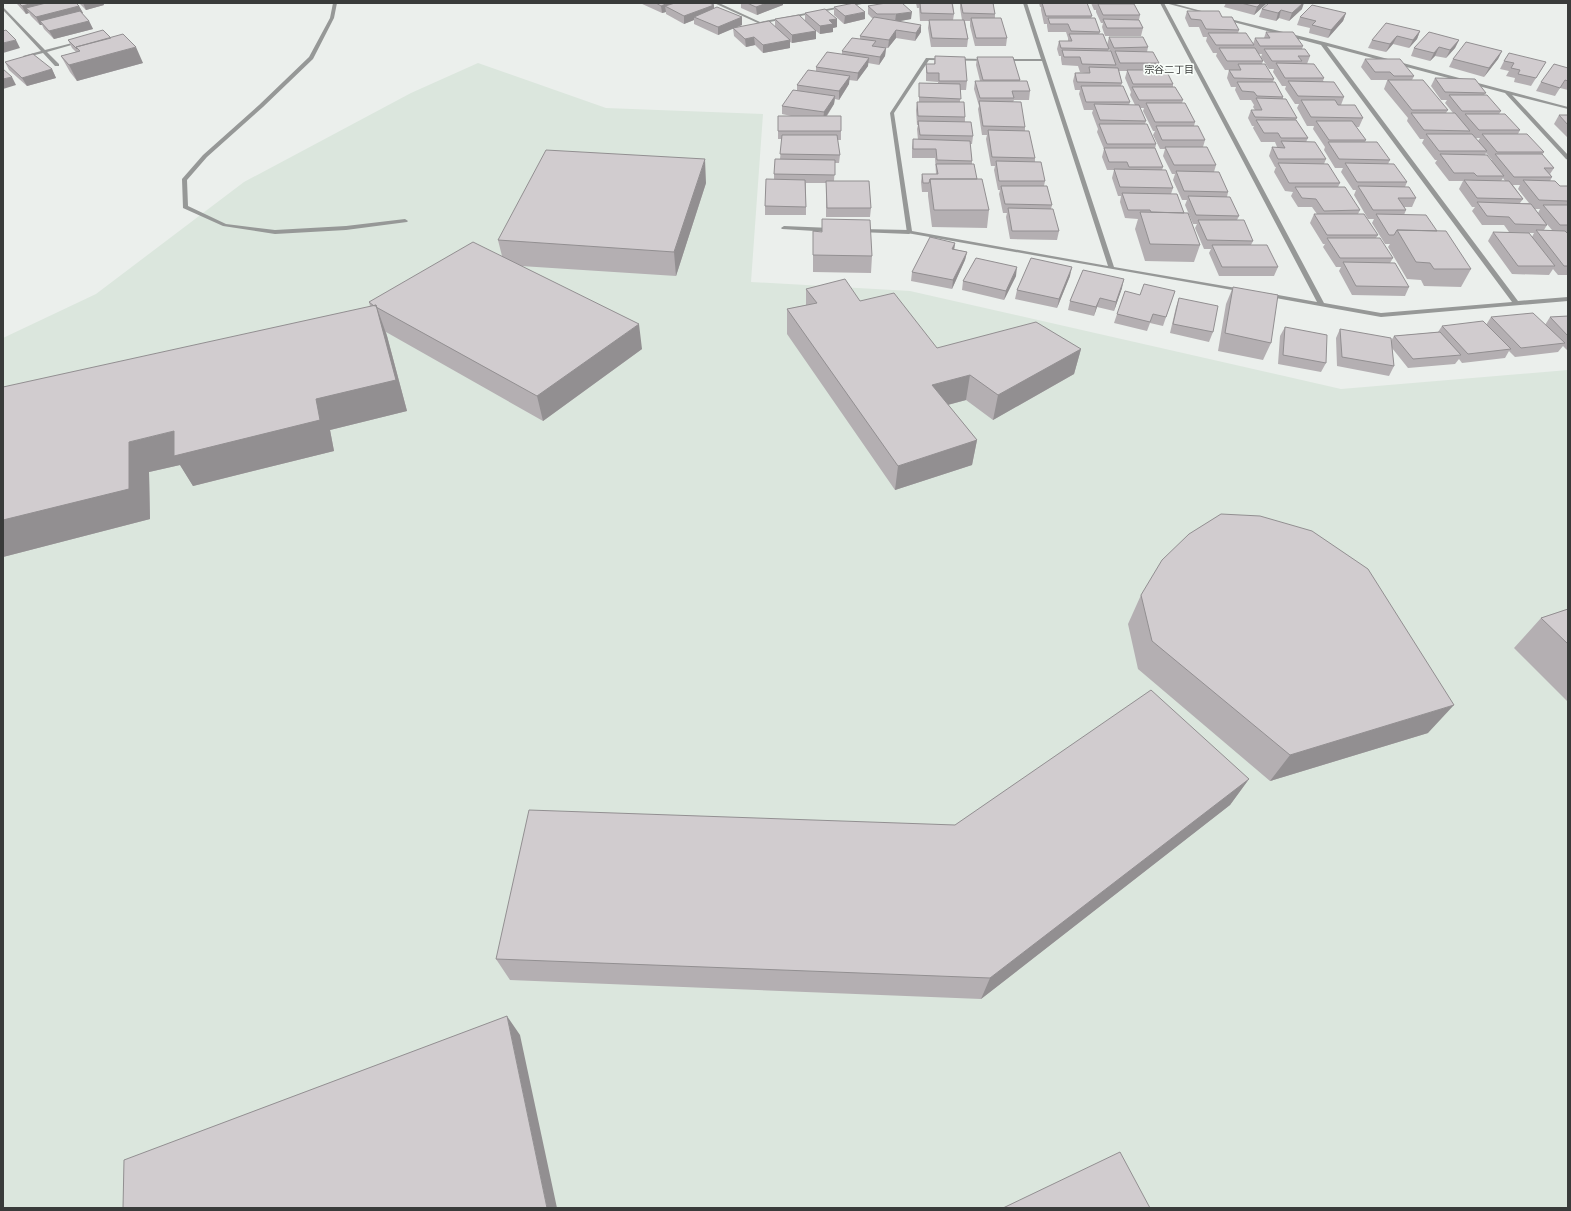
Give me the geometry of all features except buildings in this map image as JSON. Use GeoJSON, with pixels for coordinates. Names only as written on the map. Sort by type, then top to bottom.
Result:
{"type":"FeatureCollection","features":[{"type":"Feature","properties":{"kind":"street"},"geometry":{"type":"LineString","coordinates":[[335,3],[332,18],[311,58],[261,106],[205,156],[184,180],[186,207],[225,225],[276,232],[346,228],[405,221]]}},
{"type":"Feature","properties":{"kind":"street"},"geometry":{"type":"LineString","coordinates":[[716,3],[760,23],[821,8],[865,3]]}},
{"type":"Feature","properties":{"kind":"street"},"geometry":{"type":"LineString","coordinates":[[1026,3],[1112,268]]}},
{"type":"Feature","properties":{"kind":"street"},"geometry":{"type":"LineString","coordinates":[[1162,3],[1322,304]]}},
{"type":"Feature","properties":{"kind":"street"},"geometry":{"type":"LineString","coordinates":[[1167,3],[1212,14]]}},
{"type":"Feature","properties":{"kind":"street"},"geometry":{"type":"LineString","coordinates":[[3,8],[57,65]]}},
{"type":"Feature","properties":{"kind":"street"},"geometry":{"type":"LineString","coordinates":[[1219,16],[1568,108]]}},
{"type":"Feature","properties":{"kind":"street"},"geometry":{"type":"LineString","coordinates":[[17,59],[89,40]]}},
{"type":"Feature","properties":{"kind":"street"},"geometry":{"type":"LineString","coordinates":[[1322,43],[1517,304]]}},
{"type":"Feature","properties":{"kind":"street"},"geometry":{"type":"LineString","coordinates":[[909,232],[892,113],[928,59],[990,60]]}},
{"type":"Feature","properties":{"kind":"street"},"geometry":{"type":"LineString","coordinates":[[998,60],[1044,60]]}},
{"type":"Feature","properties":{"kind":"street"},"geometry":{"type":"LineString","coordinates":[[1506,92],[1568,158]]}},
{"type":"Feature","properties":{"kind":"street"},"geometry":{"type":"LineString","coordinates":[[784,228],[839,230]]}},
{"type":"Feature","properties":{"kind":"street"},"geometry":{"type":"LineString","coordinates":[[855,230],[909,232],[1252,292]]}},
{"type":"Feature","properties":{"kind":"street"},"geometry":{"type":"LineString","coordinates":[[1259,294],[1381,315],[1568,299]]}},
{"type":"Feature","properties":{"kind":"shaded area"},"geometry":{"type":"Polygon","coordinates":[[[478,63],[606,108],[763,114],[751,282],[910,291],[1341,389],[1568,370],[1568,1208],[3,1208],[3,338],[96,294],[244,182],[411,93],[478,63]]]}},
{"type":"Feature","properties":{"kind":"district","name":"宗谷二丁目"},"geometry":{"type":"Point","coordinates":[1169,69]}}]}
